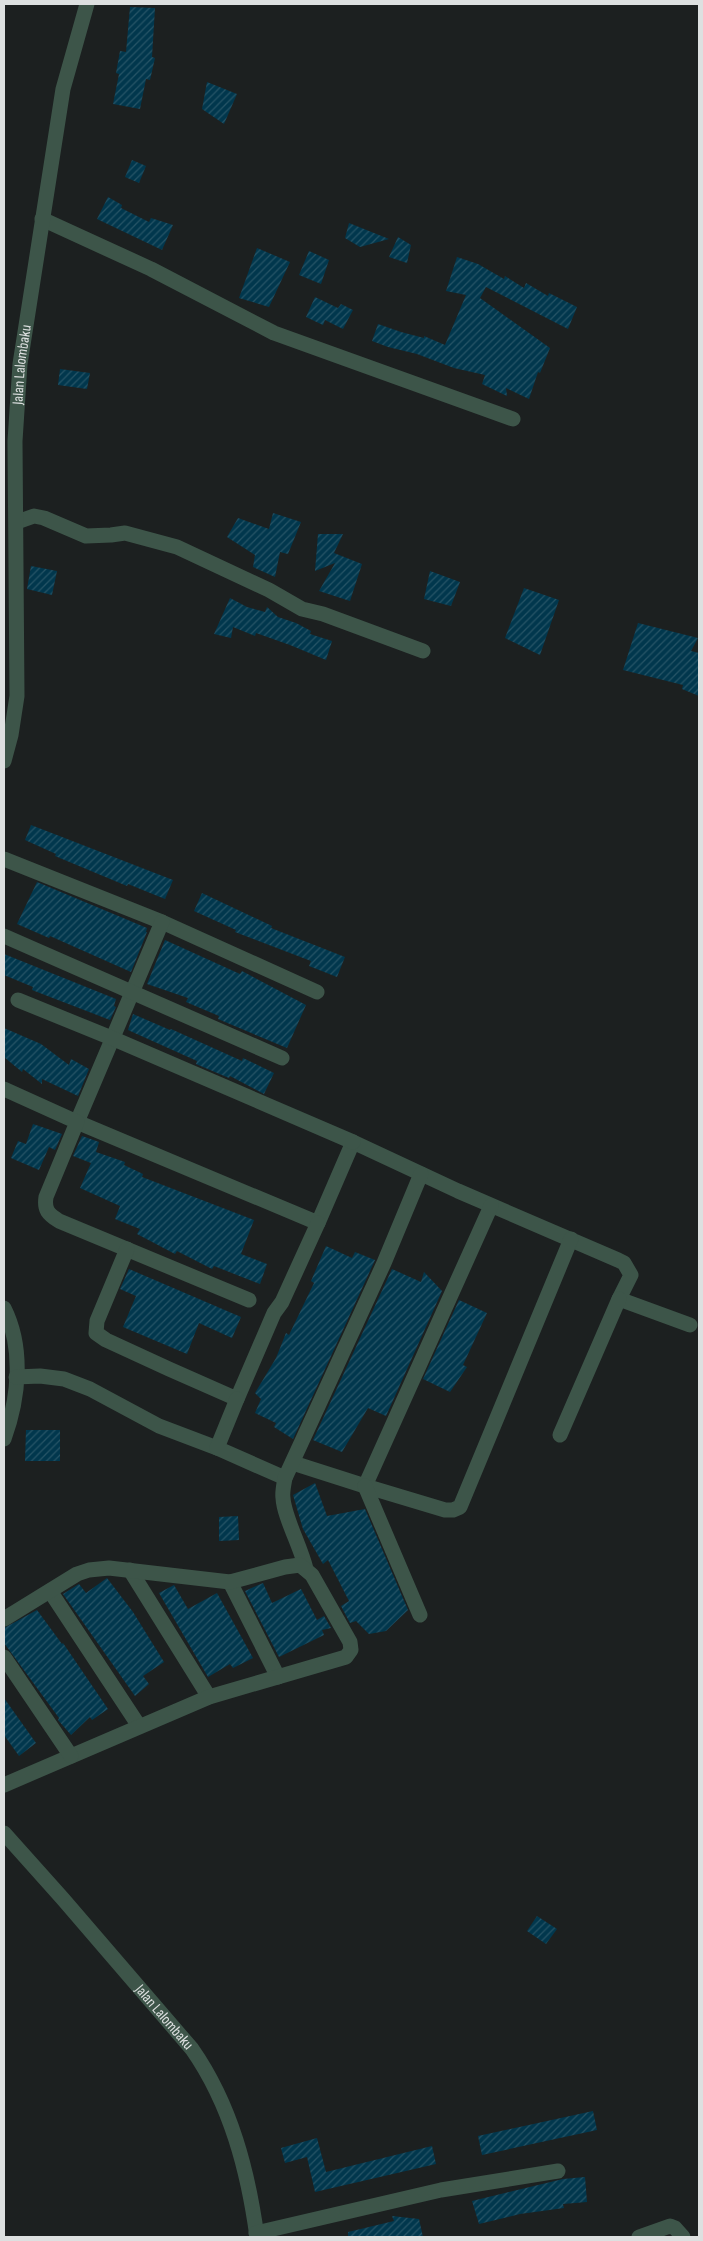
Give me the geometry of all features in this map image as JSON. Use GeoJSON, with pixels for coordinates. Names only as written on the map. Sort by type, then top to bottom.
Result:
{"type":"FeatureCollection","features":[{"type":"Feature","properties":{"kind":"street","name":"Jalan Lalombaku"},"geometry":{"type":"LineString","coordinates":[[4,761],[11,735],[17,696],[16,522],[10,477],[15,441],[20,364],[63,89],[87,4]]}},
{"type":"Feature","properties":{"kind":"street"},"geometry":{"type":"LineString","coordinates":[[42,219],[151,269],[274,333],[513,419]]}},
{"type":"Feature","properties":{"kind":"street"},"geometry":{"type":"LineString","coordinates":[[16,522],[34,516],[86,536],[110,536],[125,532],[177,547],[269,590],[302,609],[323,614],[423,651]]}},
{"type":"Feature","properties":{"kind":"street"},"geometry":{"type":"LineString","coordinates":[[4,859],[162,922],[317,992]]}},
{"type":"Feature","properties":{"kind":"street"},"geometry":{"type":"LineString","coordinates":[[162,922],[46,1197],[46,1210],[58,1221],[249,1300]]}},
{"type":"Feature","properties":{"kind":"street"},"geometry":{"type":"LineString","coordinates":[[4,936],[282,1058]]}},
{"type":"Feature","properties":{"kind":"street"},"geometry":{"type":"LineString","coordinates":[[18,1000],[114,1039],[353,1142],[491,1206],[618,1260],[628,1268],[631,1275],[560,1435]]}},
{"type":"Feature","properties":{"kind":"street"},"geometry":{"type":"LineString","coordinates":[[4,1089],[77,1122],[318,1223]]}},
{"type":"Feature","properties":{"kind":"street"},"geometry":{"type":"LineString","coordinates":[[217,1448],[274,1313],[282,1302],[353,1142]]}},
{"type":"Feature","properties":{"kind":"street"},"geometry":{"type":"LineString","coordinates":[[306,1569],[302,1550],[287,1516],[283,1498],[285,1478],[384,1263],[421,1174]]}},
{"type":"Feature","properties":{"kind":"street"},"geometry":{"type":"LineString","coordinates":[[420,1615],[365,1486],[491,1206]]}},
{"type":"Feature","properties":{"kind":"street"},"geometry":{"type":"LineString","coordinates":[[293,1463],[445,1510],[453,1510],[460,1507],[570,1239]]}},
{"type":"Feature","properties":{"kind":"street"},"geometry":{"type":"LineString","coordinates":[[128,1249],[97,1321],[96,1333],[106,1340],[237,1399]]}},
{"type":"Feature","properties":{"kind":"street"},"geometry":{"type":"LineString","coordinates":[[619,1299],[690,1325]]}},
{"type":"Feature","properties":{"kind":"street"},"geometry":{"type":"LineString","coordinates":[[4,1308],[12,1324],[16,1342],[15,1402],[4,1438]]}},
{"type":"Feature","properties":{"kind":"street"},"geometry":{"type":"LineString","coordinates":[[16,1377],[40,1376],[64,1379],[90,1389],[160,1426],[217,1448],[285,1478]]}},
{"type":"Feature","properties":{"kind":"street"},"geometry":{"type":"LineString","coordinates":[[4,1619],[66,1580],[89,1570],[109,1568],[230,1582],[285,1567],[300,1565],[312,1575],[350,1642],[350,1650],[346,1657],[209,1697],[4,1784]]}},
{"type":"Feature","properties":{"kind":"street"},"geometry":{"type":"LineString","coordinates":[[130,1570],[209,1697]]}},
{"type":"Feature","properties":{"kind":"street"},"geometry":{"type":"LineString","coordinates":[[230,1582],[278,1677]]}},
{"type":"Feature","properties":{"kind":"street"},"geometry":{"type":"LineString","coordinates":[[50,1591],[139,1726]]}},
{"type":"Feature","properties":{"kind":"street"},"geometry":{"type":"LineString","coordinates":[[4,1657],[71,1756]]}},
{"type":"Feature","properties":{"kind":"street","name":"Jalan Lalombaku"},"geometry":{"type":"LineString","coordinates":[[4,1834],[63,1899],[192,2049],[208,2072],[235,2132],[257,2235]]}},
{"type":"Feature","properties":{"kind":"street"},"geometry":{"type":"LineString","coordinates":[[257,2235],[440,2190],[558,2171]]}},
{"type":"Feature","properties":{"kind":"street"},"geometry":{"type":"LineString","coordinates":[[638,2237],[670,2226],[675,2228],[683,2237]]}},
{"type":"Feature","properties":{"kind":"building"},"geometry":{"type":"Polygon","coordinates":[[[130,7],[155,8],[152,57],[155,58],[150,80],[146,79],[140,109],[113,104],[119,74],[116,73],[120,51],[126,52],[130,7]]]}},
{"type":"Feature","properties":{"kind":"building"},"geometry":{"type":"Polygon","coordinates":[[[207,82],[237,94],[224,124],[202,109],[207,82]]]}},
{"type":"Feature","properties":{"kind":"building"},"geometry":{"type":"Polygon","coordinates":[[[132,160],[146,166],[139,183],[125,177],[132,160]]]}},
{"type":"Feature","properties":{"kind":"building"},"geometry":{"type":"Polygon","coordinates":[[[108,197],[122,205],[121,208],[149,222],[151,218],[173,225],[162,250],[97,219],[108,197]]]}},
{"type":"Feature","properties":{"kind":"building"},"geometry":{"type":"Polygon","coordinates":[[[349,223],[389,239],[360,247],[345,238],[349,223]]]}},
{"type":"Feature","properties":{"kind":"building"},"geometry":{"type":"Polygon","coordinates":[[[398,237],[411,245],[407,263],[389,257],[398,237]]]}},
{"type":"Feature","properties":{"kind":"building"},"geometry":{"type":"Polygon","coordinates":[[[257,248],[290,262],[269,307],[239,298],[257,248]]]}},
{"type":"Feature","properties":{"kind":"building"},"geometry":{"type":"Polygon","coordinates":[[[309,251],[329,260],[321,284],[299,275],[309,251]]]}},
{"type":"Feature","properties":{"kind":"building"},"geometry":{"type":"Polygon","coordinates":[[[457,257],[478,264],[504,279],[505,276],[524,288],[526,283],[548,296],[549,293],[577,307],[568,329],[486,287],[480,298],[550,348],[540,373],[538,372],[529,399],[506,388],[507,396],[482,384],[485,375],[454,368],[417,354],[372,341],[378,324],[424,338],[424,336],[445,345],[466,295],[446,291],[457,257]]]}},
{"type":"Feature","properties":{"kind":"building"},"geometry":{"type":"Polygon","coordinates":[[[315,297],[338,308],[341,304],[353,310],[343,329],[325,320],[323,325],[306,317],[315,297]]]}},
{"type":"Feature","properties":{"kind":"building"},"geometry":{"type":"Polygon","coordinates":[[[60,369],[90,373],[87,389],[58,385],[60,369]]]}},
{"type":"Feature","properties":{"kind":"building"},"geometry":{"type":"Polygon","coordinates":[[[273,513],[301,522],[288,554],[280,552],[275,577],[253,567],[255,555],[227,537],[238,518],[269,529],[273,513]]]}},
{"type":"Feature","properties":{"kind":"building"},"geometry":{"type":"Polygon","coordinates":[[[318,534],[343,534],[334,553],[362,564],[350,601],[319,591],[335,563],[315,571],[318,534]]]}},
{"type":"Feature","properties":{"kind":"building"},"geometry":{"type":"Polygon","coordinates":[[[31,566],[57,571],[52,595],[27,589],[31,566]]]}},
{"type":"Feature","properties":{"kind":"building"},"geometry":{"type":"Polygon","coordinates":[[[430,571],[460,582],[451,606],[424,599],[430,571]]]}},
{"type":"Feature","properties":{"kind":"building"},"geometry":{"type":"Polygon","coordinates":[[[524,588],[559,600],[540,655],[505,638],[524,588]]]}},
{"type":"Feature","properties":{"kind":"building"},"geometry":{"type":"Polygon","coordinates":[[[230,598],[247,607],[265,612],[267,607],[278,617],[296,623],[311,631],[310,634],[332,641],[326,660],[290,645],[256,633],[255,636],[233,627],[231,638],[214,634],[230,598]]]}},
{"type":"Feature","properties":{"kind":"building"},"geometry":{"type":"Polygon","coordinates":[[[638,623],[698,638],[691,651],[699,653],[699,696],[682,689],[683,685],[623,670],[638,623]]]}},
{"type":"Feature","properties":{"kind":"building"},"geometry":{"type":"Polygon","coordinates":[[[31,825],[173,880],[165,899],[128,884],[127,886],[55,856],[56,854],[25,840],[31,825]]]}},
{"type":"Feature","properties":{"kind":"building"},"geometry":{"type":"Polygon","coordinates":[[[37,882],[147,928],[131,972],[50,936],[49,938],[17,924],[37,882]]]}},
{"type":"Feature","properties":{"kind":"building"},"geometry":{"type":"Polygon","coordinates":[[[202,893],[272,926],[271,928],[345,957],[337,977],[309,966],[311,961],[235,932],[236,930],[194,911],[202,893]]]}},
{"type":"Feature","properties":{"kind":"building"},"geometry":{"type":"Polygon","coordinates":[[[165,940],[240,974],[242,971],[306,1005],[287,1048],[218,1019],[219,1016],[186,1002],[188,998],[147,984],[165,940]]]}},
{"type":"Feature","properties":{"kind":"building"},"geometry":{"type":"Polygon","coordinates":[[[4,954],[116,999],[114,1006],[116,1007],[110,1020],[32,990],[33,987],[4,975],[4,954]]]}},
{"type":"Feature","properties":{"kind":"building"},"geometry":{"type":"Polygon","coordinates":[[[133,1014],[242,1061],[243,1058],[274,1073],[264,1094],[230,1076],[229,1078],[196,1064],[197,1061],[128,1030],[133,1014]]]}},
{"type":"Feature","properties":{"kind":"building"},"geometry":{"type":"Polygon","coordinates":[[[4,1028],[41,1044],[69,1065],[71,1059],[89,1069],[78,1096],[42,1079],[42,1084],[23,1069],[22,1072],[4,1057],[4,1028]]]}},
{"type":"Feature","properties":{"kind":"building"},"geometry":{"type":"Polygon","coordinates":[[[33,1124],[62,1134],[55,1150],[49,1147],[39,1170],[11,1158],[18,1141],[26,1144],[33,1124]]]}},
{"type":"Feature","properties":{"kind":"building"},"geometry":{"type":"Polygon","coordinates":[[[82,1136],[99,1142],[96,1152],[125,1162],[124,1165],[143,1174],[142,1177],[254,1220],[241,1254],[267,1264],[260,1284],[214,1266],[212,1269],[177,1251],[175,1254],[137,1234],[140,1229],[115,1219],[120,1206],[80,1188],[91,1163],[73,1156],[82,1136]]]}},
{"type":"Feature","properties":{"kind":"building"},"geometry":{"type":"Polygon","coordinates":[[[326,1246],[352,1258],[355,1252],[375,1260],[293,1439],[274,1427],[276,1423],[255,1413],[261,1399],[255,1393],[276,1358],[286,1333],[289,1335],[314,1283],[311,1281],[326,1246]]]}},
{"type":"Feature","properties":{"kind":"building"},"geometry":{"type":"Polygon","coordinates":[[[129,1269],[241,1317],[232,1338],[199,1323],[187,1354],[123,1327],[136,1296],[120,1289],[129,1269]]]}},
{"type":"Feature","properties":{"kind":"building"},"geometry":{"type":"Polygon","coordinates":[[[392,1269],[421,1282],[424,1272],[442,1291],[386,1416],[368,1408],[342,1452],[313,1440],[392,1269]]]}},
{"type":"Feature","properties":{"kind":"building"},"geometry":{"type":"Polygon","coordinates":[[[459,1300],[487,1313],[463,1365],[467,1367],[450,1392],[423,1379],[459,1300]]]}},
{"type":"Feature","properties":{"kind":"building"},"geometry":{"type":"Polygon","coordinates":[[[26,1430],[60,1430],[60,1461],[25,1461],[26,1430]]]}},
{"type":"Feature","properties":{"kind":"building"},"geometry":{"type":"Polygon","coordinates":[[[315,1483],[327,1516],[365,1509],[408,1610],[386,1631],[369,1634],[356,1621],[350,1623],[341,1606],[349,1601],[328,1560],[323,1564],[303,1529],[293,1495],[315,1483]]]}},
{"type":"Feature","properties":{"kind":"building"},"geometry":{"type":"Polygon","coordinates":[[[238,1516],[239,1540],[219,1541],[219,1517],[238,1516]]]}},
{"type":"Feature","properties":{"kind":"building"},"geometry":{"type":"Polygon","coordinates":[[[107,1578],[133,1612],[164,1662],[143,1676],[149,1684],[135,1696],[63,1594],[79,1584],[86,1593],[107,1578]]]}},
{"type":"Feature","properties":{"kind":"building"},"geometry":{"type":"Polygon","coordinates":[[[263,1583],[272,1603],[301,1589],[317,1620],[324,1616],[331,1628],[322,1630],[324,1635],[279,1657],[245,1591],[263,1583]]]}},
{"type":"Feature","properties":{"kind":"building"},"geometry":{"type":"Polygon","coordinates":[[[174,1585],[188,1609],[217,1593],[253,1658],[233,1668],[230,1664],[208,1677],[159,1593],[174,1585]]]}},
{"type":"Feature","properties":{"kind":"building"},"geometry":{"type":"Polygon","coordinates":[[[37,1610],[63,1643],[108,1709],[92,1720],[90,1717],[71,1735],[58,1720],[59,1718],[4,1643],[4,1628],[37,1610]]]}},
{"type":"Feature","properties":{"kind":"building"},"geometry":{"type":"Polygon","coordinates":[[[4,1698],[36,1743],[19,1756],[4,1735],[4,1698]]]}},
{"type":"Feature","properties":{"kind":"building"},"geometry":{"type":"Polygon","coordinates":[[[537,1916],[557,1929],[546,1944],[527,1931],[537,1916]]]}},
{"type":"Feature","properties":{"kind":"building"},"geometry":{"type":"Polygon","coordinates":[[[593,2111],[597,2130],[482,2155],[478,2136],[593,2111]]]}},
{"type":"Feature","properties":{"kind":"building"},"geometry":{"type":"Polygon","coordinates":[[[317,2138],[326,2172],[432,2146],[436,2164],[315,2192],[307,2157],[285,2163],[281,2148],[317,2138]]]}},
{"type":"Feature","properties":{"kind":"building"},"geometry":{"type":"Polygon","coordinates":[[[585,2177],[587,2202],[563,2204],[564,2208],[520,2214],[479,2224],[472,2201],[563,2179],[585,2177]]]}},
{"type":"Feature","properties":{"kind":"building"},"geometry":{"type":"Polygon","coordinates":[[[392,2216],[419,2219],[423,2237],[348,2237],[348,2232],[394,2221],[392,2216]]]}}]}
